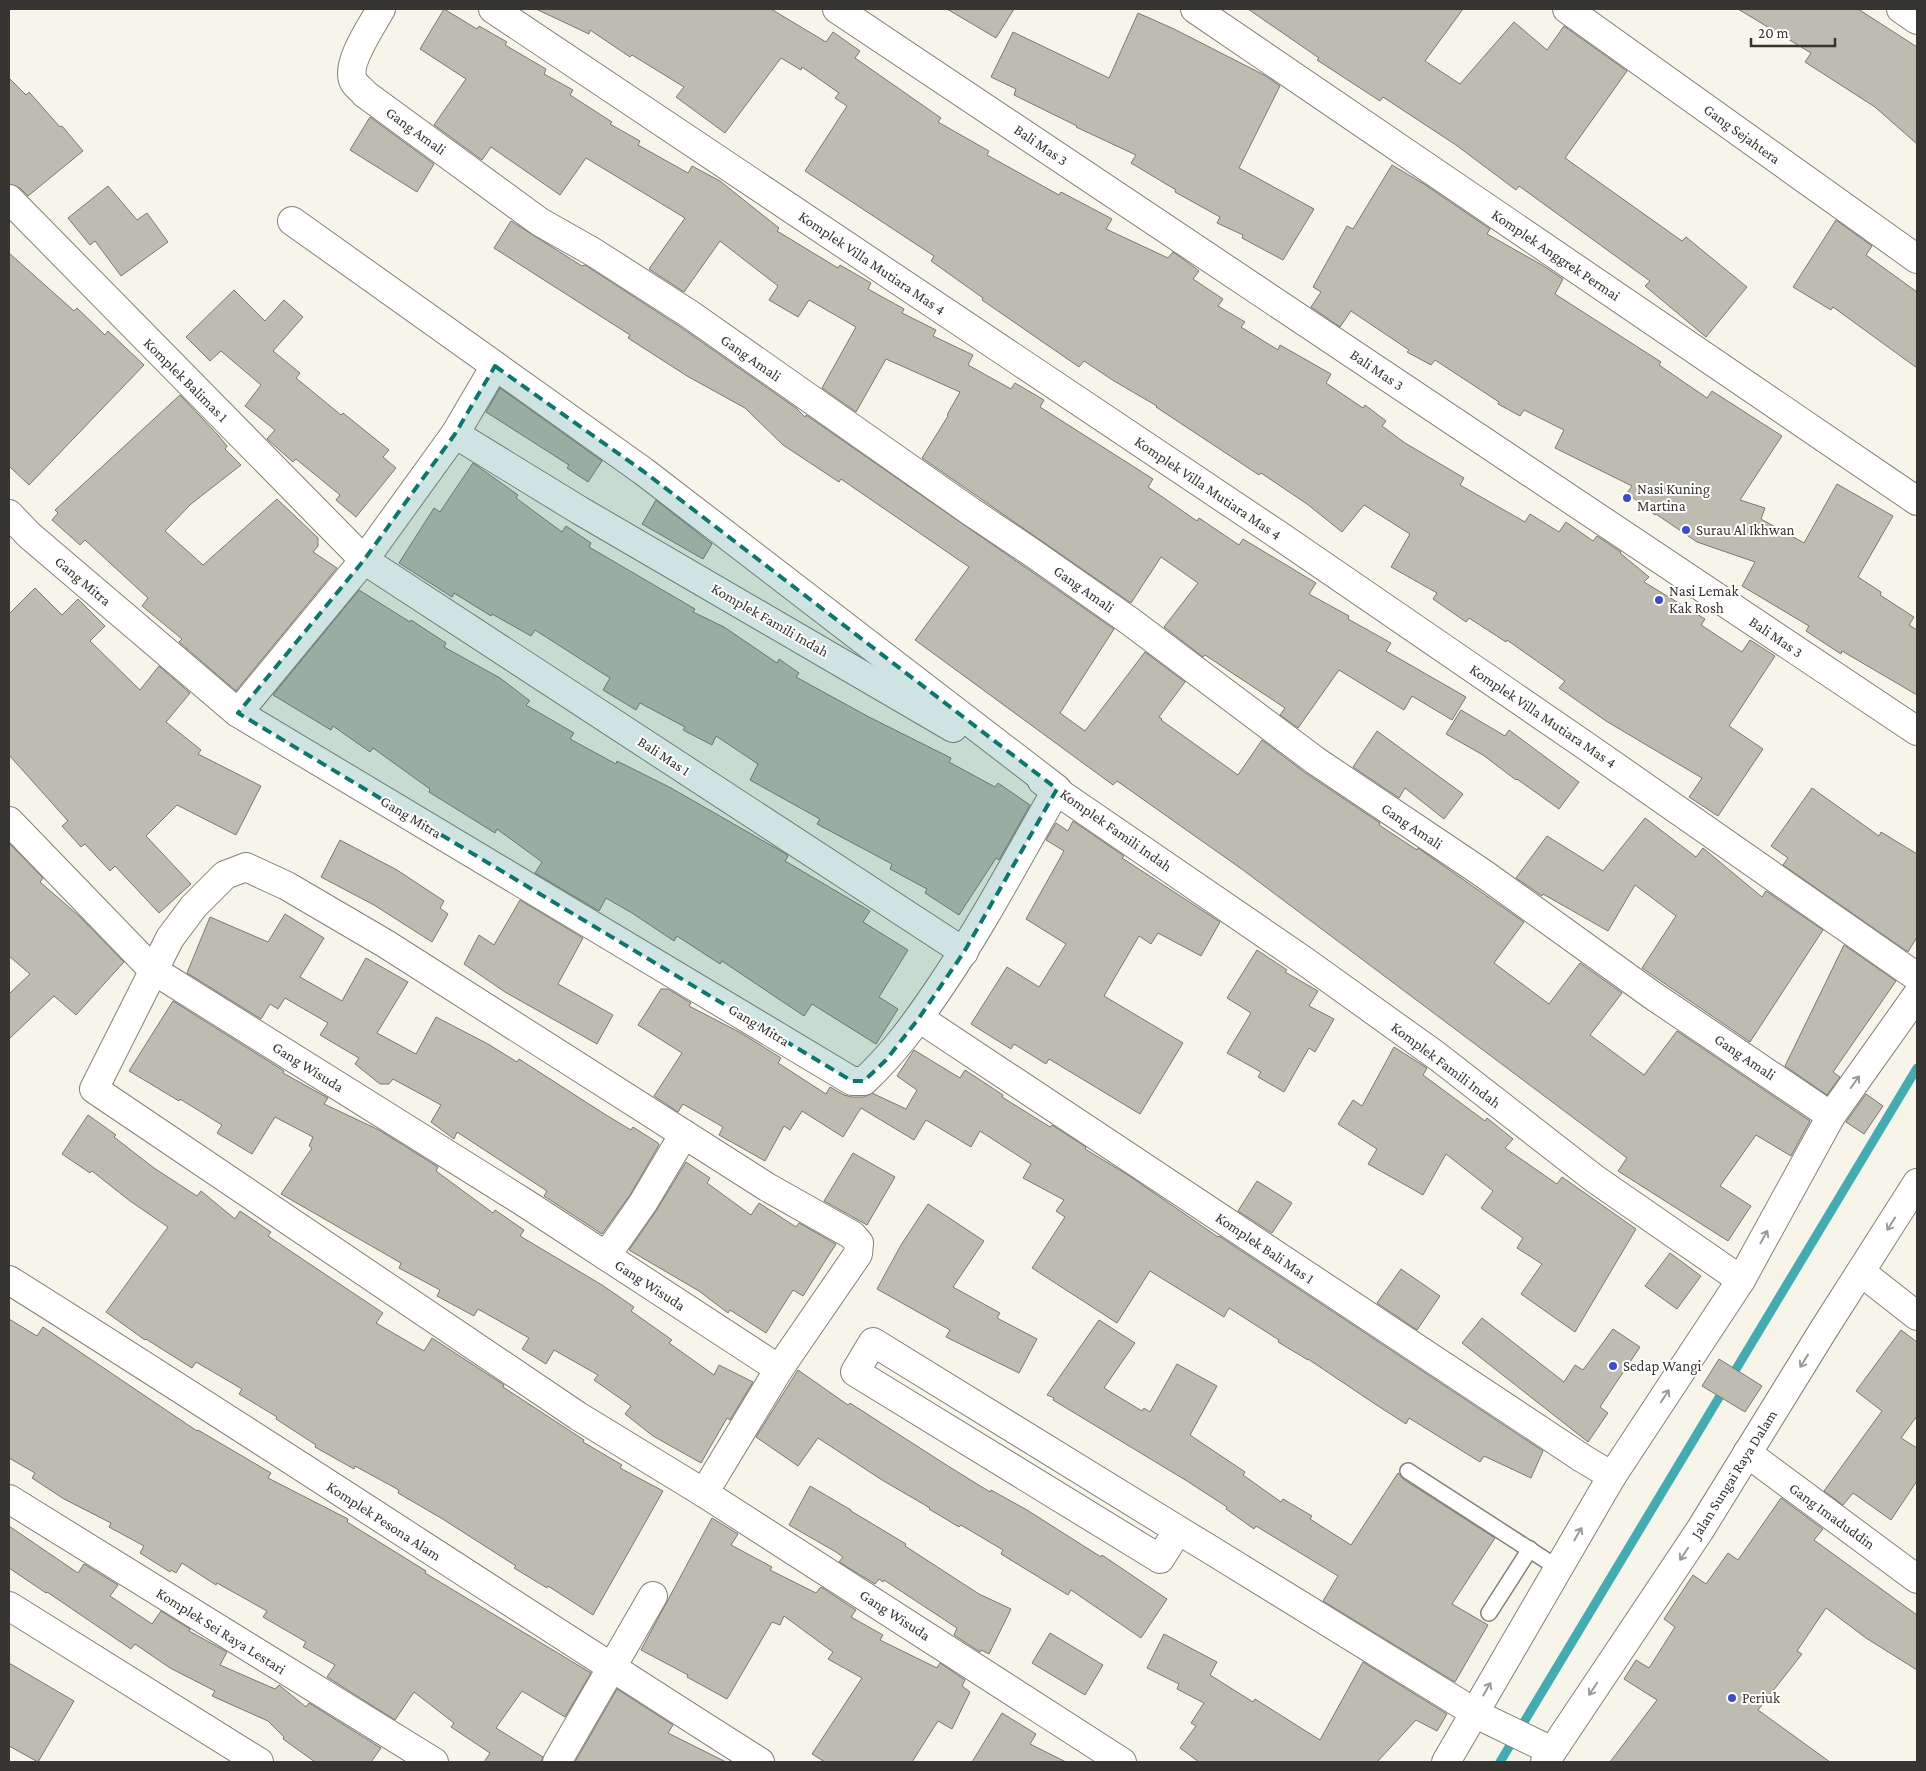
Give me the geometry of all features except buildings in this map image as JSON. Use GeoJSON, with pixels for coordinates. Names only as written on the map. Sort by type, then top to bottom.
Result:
{"type":"FeatureCollection","features":[{"type":"Feature","properties":{"kind":"street","name":"Gang Amali"},"geometry":{"type":"LineString","coordinates":[[381,9],[354,58],[352,74],[354,82],[365,94],[540,222],[593,252],[688,313],[1131,622],[1316,761],[1484,874],[1652,995],[1831,1116]]}},
{"type":"Feature","properties":{"kind":"street","name":"Komplek Villa Mutiara Mas 4"},"geometry":{"type":"LineString","coordinates":[[493,9],[1285,540],[1578,740],[1917,977]]}},
{"type":"Feature","properties":{"kind":"street","name":"Bali Mas 3"},"geometry":{"type":"LineString","coordinates":[[837,9],[1917,732]]}},
{"type":"Feature","properties":{"kind":"street","name":"Komplek Anggrek Permai"},"geometry":{"type":"LineString","coordinates":[[1196,9],[1917,501]]}},
{"type":"Feature","properties":{"kind":"street","name":"Gang Sejahtera"},"geometry":{"type":"LineString","coordinates":[[1567,9],[1917,259]]}},
{"type":"Feature","properties":{"kind":"street"},"geometry":{"type":"LineString","coordinates":[[1901,9],[1917,20]]}},
{"type":"Feature","properties":{"kind":"street","name":"Komplek Balimas 1"},"geometry":{"type":"LineString","coordinates":[[9,199],[364,560]]}},
{"type":"Feature","properties":{"kind":"street"},"geometry":{"type":"LineString","coordinates":[[292,221],[643,471],[1056,789],[964,952],[919,1018]]}},
{"type":"Feature","properties":{"kind":"street"},"geometry":{"type":"LineString","coordinates":[[238,713],[364,560],[455,434],[495,366]]}},
{"type":"Feature","properties":{"kind":"street","name":"Komplek Famili Indah"},"geometry":{"type":"LineString","coordinates":[[455,434],[579,510],[1056,789],[1437,1056],[1595,1179],[1741,1280]]}},
{"type":"Feature","properties":{"kind":"street","name":"Gang Mitra"},"geometry":{"type":"LineString","coordinates":[[9,514],[29,535],[238,713],[852,1081],[864,1081],[886,1060],[919,1018]]}},
{"type":"Feature","properties":{"kind":"street","name":"Bali Mas 1"},"geometry":{"type":"LineString","coordinates":[[364,560],[964,952]]}},
{"type":"Feature","properties":{"kind":"street","name":"Gang Wisuda"},"geometry":{"type":"LineString","coordinates":[[9,821],[153,970],[517,1198],[779,1370]]}},
{"type":"Feature","properties":{"kind":"street"},"geometry":{"type":"LineString","coordinates":[[153,970],[170,938],[194,906],[226,875],[246,868],[287,886],[386,944],[768,1187],[852,1235],[859,1243],[858,1254],[779,1370],[704,1492]]}},
{"type":"Feature","properties":{"kind":"street","name":"Gang Wisuda"},"geometry":{"type":"LineString","coordinates":[[153,970],[94,1089],[578,1416],[704,1492],[1122,1762]]}},
{"type":"Feature","properties":{"kind":"street"},"geometry":{"type":"LineString","coordinates":[[1446,1762],[1478,1715],[1555,1565],[1741,1280],[1831,1116],[1911,1028],[1917,995]]}},
{"type":"Feature","properties":{"kind":"street","name":"Komplek Bali Mas 1"},"geometry":{"type":"LineString","coordinates":[[919,1018],[1582,1458],[1612,1476]]}},
{"type":"Feature","properties":{"kind":"street"},"geometry":{"type":"LineString","coordinates":[[606,1256],[643,1203],[684,1134]]}},
{"type":"Feature","properties":{"kind":"street","name":"Jalan Sungai Raya Dalam"},"geometry":{"type":"LineString","coordinates":[[1543,1752],[1700,1530],[1917,1183]]}},
{"type":"Feature","properties":{"kind":"street"},"geometry":{"type":"LineString","coordinates":[[1861,1272],[1917,1316]]}},
{"type":"Feature","properties":{"kind":"street","name":"Komplek Pesona Alam"},"geometry":{"type":"LineString","coordinates":[[9,1280],[139,1362],[612,1669],[760,1762]]}},
{"type":"Feature","properties":{"kind":"street"},"geometry":{"type":"LineString","coordinates":[[1178,1530],[1160,1559],[855,1372],[874,1342],[1478,1715],[1543,1752]]}},
{"type":"Feature","properties":{"kind":"street","name":"Gang Imaduddin"},"geometry":{"type":"LineString","coordinates":[[1747,1453],[1917,1579]]}},
{"type":"Feature","properties":{"kind":"street","name":"Komplek Sei Raya Lestari"},"geometry":{"type":"LineString","coordinates":[[9,1499],[434,1762]]}},
{"type":"Feature","properties":{"kind":"street"},"geometry":{"type":"LineString","coordinates":[[557,1762],[653,1596]]}},
{"type":"Feature","properties":{"kind":"street"},"geometry":{"type":"LineString","coordinates":[[9,1606],[258,1762]]}},
{"type":"Feature","properties":{"kind":"lane"},"geometry":{"type":"LineString","coordinates":[[1408,1471],[1555,1565],[1509,1629]]}},
{"type":"Feature","properties":{"kind":"lane"},"geometry":{"type":"LineString","coordinates":[[1489,1613],[1530,1549]]}},
{"type":"Feature","properties":{"kind":"highlighted area"},"geometry":{"type":"Polygon","coordinates":[[[495,366],[643,471],[1057,789],[964,952],[919,1018],[886,1060],[864,1081],[852,1081],[238,713],[364,560],[455,434],[495,366]]]}},
{"type":"Feature","properties":{"kind":"waterway"},"geometry":{"type":"LineString","coordinates":[[1500,1762],[1917,1068]]}},
{"type":"Feature","properties":{"kind":"place","name":"Nasi Kuning Martina"},"geometry":{"type":"Point","coordinates":[1627,498]}},
{"type":"Feature","properties":{"kind":"place","name":"Surau Al Ikhwan"},"geometry":{"type":"Point","coordinates":[1686,530]}},
{"type":"Feature","properties":{"kind":"place","name":"Nasi Lemak Kak Rosh"},"geometry":{"type":"Point","coordinates":[1659,600]}},
{"type":"Feature","properties":{"kind":"place","name":"Sedap Wangi"},"geometry":{"type":"Point","coordinates":[1613,1366]}},
{"type":"Feature","properties":{"kind":"place","name":"Periuk"},"geometry":{"type":"Point","coordinates":[1732,1698]}}]}
